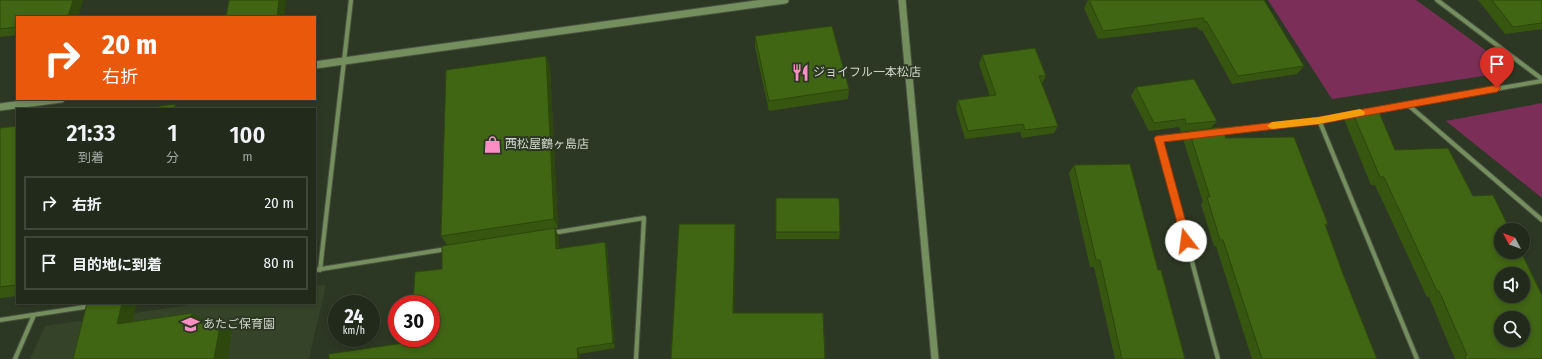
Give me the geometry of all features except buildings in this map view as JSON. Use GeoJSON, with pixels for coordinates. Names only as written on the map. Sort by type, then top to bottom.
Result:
{"type":"FeatureCollection","features":[{"type":"Feature","properties":{"kind":"street"},"geometry":{"type":"LineString","coordinates":[[351,0],[317,270],[450,249]]}},
{"type":"Feature","properties":{"kind":"street"},"geometry":{"type":"LineString","coordinates":[[316,65],[785,0]]}},
{"type":"Feature","properties":{"kind":"street"},"geometry":{"type":"LineString","coordinates":[[902,0],[935,359]]}},
{"type":"Feature","properties":{"kind":"street"},"geometry":{"type":"LineString","coordinates":[[1437,0],[1542,80]]}},
{"type":"Feature","properties":{"kind":"street"},"geometry":{"type":"LineString","coordinates":[[1370,110],[1542,80]]}},
{"type":"Feature","properties":{"kind":"street"},"geometry":{"type":"LineString","coordinates":[[0,107],[53,100]]}},
{"type":"Feature","properties":{"kind":"street"},"geometry":{"type":"LineString","coordinates":[[1407,104],[1542,220]]}},
{"type":"Feature","properties":{"kind":"street"},"geometry":{"type":"LineString","coordinates":[[1212,132],[1319,120],[1355,113]]}},
{"type":"Feature","properties":{"kind":"street"},"geometry":{"type":"LineString","coordinates":[[1319,120],[1417,359]]}},
{"type":"Feature","properties":{"kind":"street"},"geometry":{"type":"LineString","coordinates":[[1197,134],[1159,138],[1218,359]]}},
{"type":"Feature","properties":{"kind":"street"},"geometry":{"type":"LineString","coordinates":[[543,234],[644,218],[636,359]]}},
{"type":"Feature","properties":{"kind":"street"},"geometry":{"type":"LineString","coordinates":[[0,320],[94,305]]}},
{"type":"Feature","properties":{"kind":"street"},"geometry":{"type":"LineString","coordinates":[[14,359],[34,315]]}},
{"type":"Feature","properties":{"kind":"shaded area"},"geometry":{"type":"Polygon","coordinates":[[[1268,0],[1416,0],[1506,65],[1509,72],[1332,99],[1268,0]]]}},
{"type":"Feature","properties":{"kind":"shaded area"},"geometry":{"type":"Polygon","coordinates":[[[1542,103],[1542,198],[1446,121],[1542,103]]]}},
{"type":"Feature","properties":{"kind":"shaded area","name":"あたご保育園"},"geometry":{"type":"Polygon","coordinates":[[[326,285],[309,359],[30,359],[45,326],[196,304],[316,304],[316,286],[326,285]]]}},
{"type":"Feature","properties":{"kind":"slow traffic"},"geometry":{"type":"LineString","coordinates":[[1272,126],[1319,120],[1360,112]]}},
{"type":"Feature","properties":{"kind":"place","name":"ジョイフル一本松店"},"geometry":{"type":"Point","coordinates":[800,72]}},
{"type":"Feature","properties":{"kind":"place","name":"西松屋鶴ヶ島店"},"geometry":{"type":"Point","coordinates":[492,144]}},
{"type":"Feature","properties":{"kind":"place","name":"あたご保育園"},"geometry":{"type":"Point","coordinates":[190,324]}},
{"type":"Feature","properties":{"kind":"route"},"geometry":{"type":"LineString","coordinates":[[1186,241],[1159,138],[1319,120],[1497,88]]}}]}
